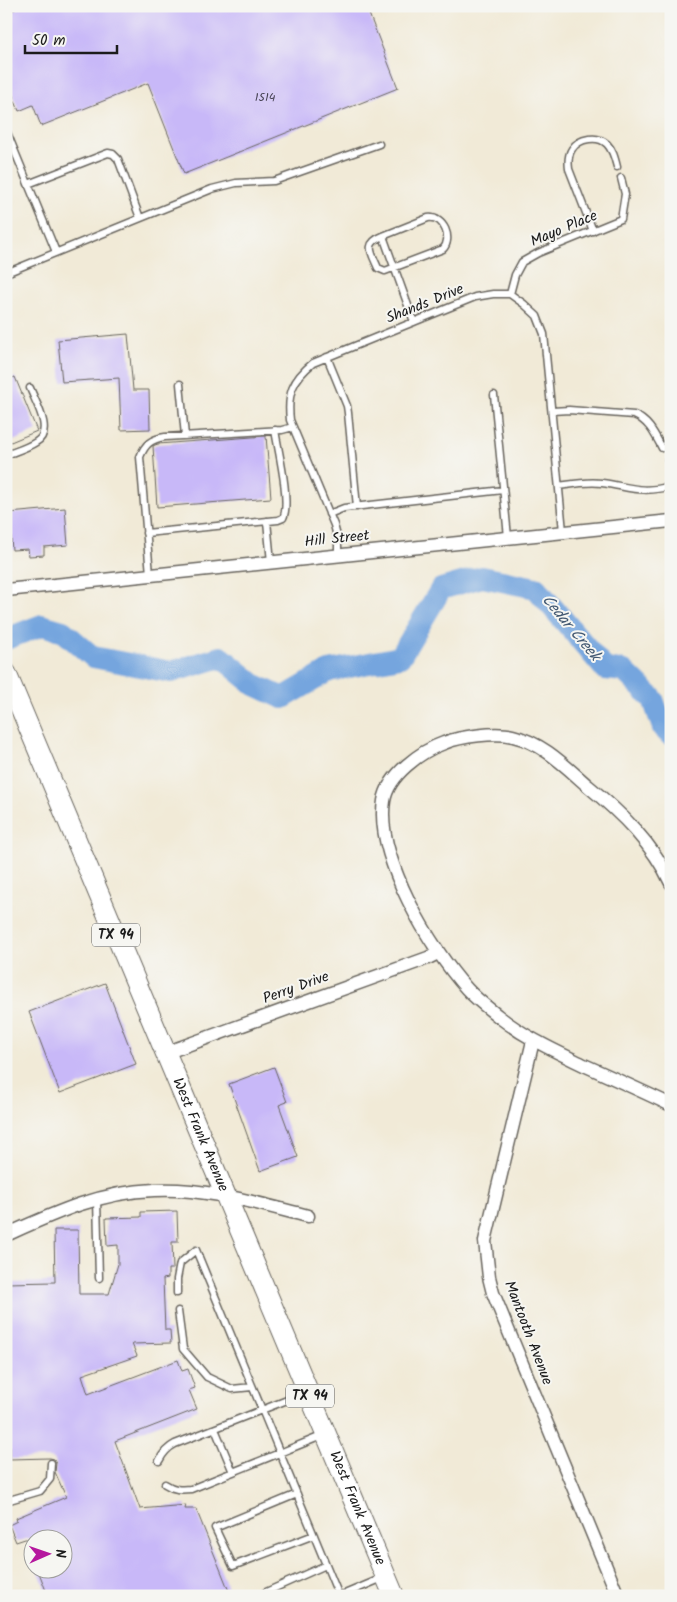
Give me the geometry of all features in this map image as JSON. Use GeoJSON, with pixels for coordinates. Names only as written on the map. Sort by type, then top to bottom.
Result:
{"type":"FeatureCollection","features":[{"type":"Feature","properties":{"kind":"main road","name":"West Frank Avenue"},"geometry":{"type":"LineString","coordinates":[[6,673],[394,1596]]}},
{"type":"Feature","properties":{"kind":"street","name":"Hill Street"},"geometry":{"type":"LineString","coordinates":[[6,590],[671,521]]}},
{"type":"Feature","properties":{"kind":"street"},"geometry":{"type":"LineString","coordinates":[[671,883],[646,842],[604,799],[541,747],[513,736],[460,738],[431,749],[401,770],[395,777],[384,799],[385,834],[399,880],[438,953],[468,991],[499,1017],[533,1041],[671,1105]]}},
{"type":"Feature","properties":{"kind":"street","name":"Perry Drive"},"geometry":{"type":"LineString","coordinates":[[165,1053],[438,953]]}},
{"type":"Feature","properties":{"kind":"street","name":"Mantooth Avenue"},"geometry":{"type":"LineString","coordinates":[[533,1041],[485,1241],[489,1277],[493,1293],[618,1596]]}},
{"type":"Feature","properties":{"kind":"street"},"geometry":{"type":"LineString","coordinates":[[6,1235],[63,1209],[110,1196],[155,1190],[226,1196],[308,1216]]}},
{"type":"Feature","properties":{"kind":"lane"},"geometry":{"type":"LineString","coordinates":[[6,130],[56,252]]}},
{"type":"Feature","properties":{"kind":"lane"},"geometry":{"type":"LineString","coordinates":[[593,230],[569,169],[570,151],[579,143],[592,138],[598,138],[607,144],[617,166]]}},
{"type":"Feature","properties":{"kind":"lane"},"geometry":{"type":"LineString","coordinates":[[6,273],[212,189],[236,183],[274,181],[379,144]]}},
{"type":"Feature","properties":{"kind":"lane"},"geometry":{"type":"LineString","coordinates":[[28,184],[108,152],[113,154],[118,160],[140,218]]}},
{"type":"Feature","properties":{"kind":"lane","name":"Mayo Place"},"geometry":{"type":"LineString","coordinates":[[510,294],[515,275],[522,262],[538,253],[621,219],[625,194],[621,178]]}},
{"type":"Feature","properties":{"kind":"lane"},"geometry":{"type":"LineString","coordinates":[[434,217],[440,220],[447,237],[446,246],[443,249],[385,271],[378,268],[370,245],[373,240],[383,236],[434,217]]}},
{"type":"Feature","properties":{"kind":"lane"},"geometry":{"type":"LineString","coordinates":[[383,236],[414,322]]}},
{"type":"Feature","properties":{"kind":"lane","name":"Shands Drive"},"geometry":{"type":"LineString","coordinates":[[338,555],[338,540],[329,514],[290,420],[288,404],[292,386],[304,371],[313,364],[327,358],[475,298],[493,294],[510,294]]}},
{"type":"Feature","properties":{"kind":"lane"},"geometry":{"type":"LineString","coordinates":[[510,294],[537,316],[544,334],[563,531]]}},
{"type":"Feature","properties":{"kind":"lane"},"geometry":{"type":"LineString","coordinates":[[327,358],[347,406],[358,506]]}},
{"type":"Feature","properties":{"kind":"lane"},"geometry":{"type":"LineString","coordinates":[[180,384],[185,436]]}},
{"type":"Feature","properties":{"kind":"lane"},"geometry":{"type":"LineString","coordinates":[[6,456],[38,442],[44,434],[45,427],[30,388]]}},
{"type":"Feature","properties":{"kind":"lane"},"geometry":{"type":"LineString","coordinates":[[494,394],[508,537]]}},
{"type":"Feature","properties":{"kind":"lane"},"geometry":{"type":"LineString","coordinates":[[552,411],[569,410],[634,414],[650,427],[662,448]]}},
{"type":"Feature","properties":{"kind":"lane"},"geometry":{"type":"LineString","coordinates":[[150,574],[140,457],[143,449],[154,439],[293,428]]}},
{"type":"Feature","properties":{"kind":"lane"},"geometry":{"type":"LineString","coordinates":[[146,533],[282,519],[285,515],[285,493],[275,430]]}},
{"type":"Feature","properties":{"kind":"lane"},"geometry":{"type":"LineString","coordinates":[[559,486],[582,482],[600,483],[643,491],[658,490],[671,486]]}},
{"type":"Feature","properties":{"kind":"lane"},"geometry":{"type":"LineString","coordinates":[[329,514],[344,508],[358,506],[503,490]]}},
{"type":"Feature","properties":{"kind":"lane"},"geometry":{"type":"LineString","coordinates":[[267,521],[271,562]]}},
{"type":"Feature","properties":{"kind":"lane"},"geometry":{"type":"LineString","coordinates":[[97,1199],[99,1278]]}},
{"type":"Feature","properties":{"kind":"lane"},"geometry":{"type":"LineString","coordinates":[[177,1294],[177,1278],[180,1263],[196,1250],[340,1596],[386,1577]]}},
{"type":"Feature","properties":{"kind":"lane"},"geometry":{"type":"LineString","coordinates":[[178,1311],[183,1349],[207,1377],[232,1389],[252,1387]]}},
{"type":"Feature","properties":{"kind":"lane"},"geometry":{"type":"LineString","coordinates":[[159,1461],[168,1448],[308,1391]]}},
{"type":"Feature","properties":{"kind":"lane"},"geometry":{"type":"LineString","coordinates":[[215,1428],[233,1472]]}},
{"type":"Feature","properties":{"kind":"lane"},"geometry":{"type":"LineString","coordinates":[[165,1484],[179,1490],[191,1489],[326,1434]]}},
{"type":"Feature","properties":{"kind":"lane"},"geometry":{"type":"LineString","coordinates":[[6,1501],[40,1491],[50,1479],[51,1463]]}},
{"type":"Feature","properties":{"kind":"lane"},"geometry":{"type":"LineString","coordinates":[[297,1494],[215,1528],[232,1566],[314,1535]]}},
{"type":"Feature","properties":{"kind":"lane"},"geometry":{"type":"LineString","coordinates":[[268,1596],[266,1592],[326,1565]]}},
{"type":"Feature","properties":{"kind":"building"},"geometry":{"type":"Polygon","coordinates":[[[22,6],[366,6],[398,88],[184,174],[148,83],[41,126],[33,105],[19,111],[6,78],[6,13],[22,6]]]}},
{"type":"Feature","properties":{"kind":"building"},"geometry":{"type":"Polygon","coordinates":[[[128,334],[133,390],[149,390],[150,429],[121,430],[119,378],[62,382],[58,340],[128,334]]]}},
{"type":"Feature","properties":{"kind":"building"},"geometry":{"type":"Polygon","coordinates":[[[15,377],[37,431],[6,444],[6,380],[15,377]]]}},
{"type":"Feature","properties":{"kind":"building"},"geometry":{"type":"Polygon","coordinates":[[[266,436],[271,498],[157,507],[153,446],[158,444],[266,436]]]}},
{"type":"Feature","properties":{"kind":"building"},"geometry":{"type":"Polygon","coordinates":[[[65,508],[68,545],[44,547],[44,555],[29,556],[28,549],[12,550],[9,513],[65,508]]]}},
{"type":"Feature","properties":{"kind":"building"},"geometry":{"type":"Polygon","coordinates":[[[105,983],[136,1064],[60,1093],[29,1012],[105,983]]]}},
{"type":"Feature","properties":{"kind":"building"},"geometry":{"type":"Polygon","coordinates":[[[274,1067],[287,1102],[279,1105],[298,1157],[260,1171],[229,1084],[274,1067]]]}},
{"type":"Feature","properties":{"kind":"building"},"geometry":{"type":"Polygon","coordinates":[[[177,1211],[178,1242],[172,1242],[173,1269],[168,1269],[168,1278],[163,1279],[165,1330],[170,1330],[171,1343],[132,1344],[137,1356],[82,1375],[88,1394],[178,1360],[182,1371],[188,1369],[195,1388],[189,1390],[197,1409],[115,1441],[140,1509],[186,1505],[185,1509],[196,1509],[231,1596],[48,1596],[42,1580],[72,1580],[72,1530],[22,1530],[22,1540],[16,1542],[9,1525],[17,1521],[16,1518],[66,1497],[55,1472],[56,1463],[54,1459],[10,1459],[10,1447],[6,1447],[6,1283],[55,1282],[54,1230],[78,1230],[79,1294],[109,1294],[118,1264],[118,1245],[107,1246],[106,1218],[141,1217],[141,1212],[177,1211]]]}},
{"type":"Feature","properties":{"kind":"waterway","name":"Cedar Creek"},"geometry":{"type":"LineString","coordinates":[[6,639],[42,625],[63,631],[93,657],[171,672],[221,657],[255,685],[283,698],[329,671],[400,657],[441,589],[482,577],[536,588],[605,669],[624,671],[653,699],[663,728],[671,734]]}}]}
